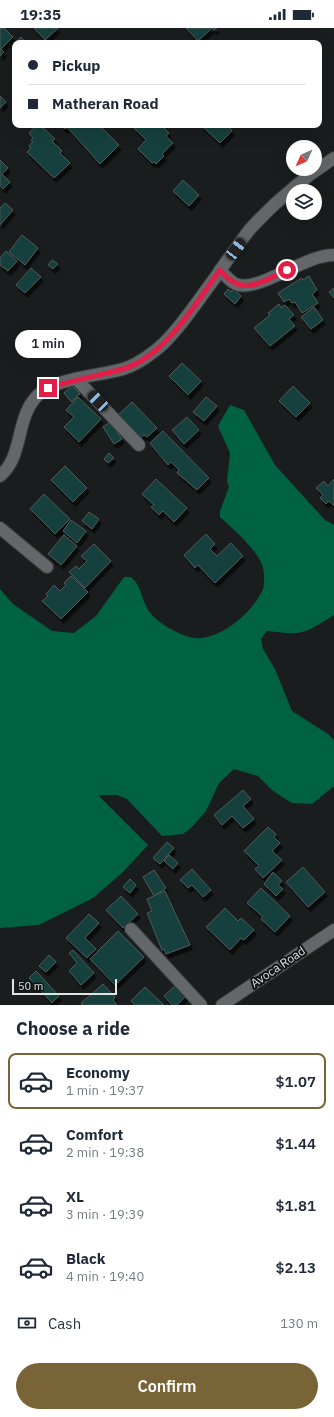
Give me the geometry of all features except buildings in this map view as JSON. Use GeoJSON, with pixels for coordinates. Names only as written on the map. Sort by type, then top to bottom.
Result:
{"type":"FeatureCollection","features":[{"type":"Feature","properties":{"kind":"street"},"geometry":{"type":"LineString","coordinates":[[0,476],[12,460],[24,414],[31,402],[39,394],[48,388],[124,369],[138,363],[154,352],[175,329],[250,229],[284,195],[334,158]]}},
{"type":"Feature","properties":{"kind":"street"},"geometry":{"type":"LineString","coordinates":[[220,270],[237,284],[250,286],[300,264],[334,255]]}},
{"type":"Feature","properties":{"kind":"street"},"geometry":{"type":"LineString","coordinates":[[77,380],[139,445]]}},
{"type":"Feature","properties":{"kind":"street"},"geometry":{"type":"LineString","coordinates":[[0,528],[47,567]]}},
{"type":"Feature","properties":{"kind":"street"},"geometry":{"type":"LineString","coordinates":[[131,929],[201,1005]]}},
{"type":"Feature","properties":{"kind":"street","name":"Avoca Road"},"geometry":{"type":"LineString","coordinates":[[227,1004],[334,930]]}},
{"type":"Feature","properties":{"kind":"green space"},"geometry":{"type":"Polygon","coordinates":[[[230,405],[244,410],[275,465],[325,520],[334,525],[334,615],[302,632],[289,633],[267,631],[261,639],[263,649],[275,669],[292,711],[328,734],[334,740],[334,786],[312,804],[292,803],[273,791],[258,776],[234,769],[219,783],[206,811],[191,828],[183,834],[162,836],[127,799],[117,795],[98,795],[148,845],[122,873],[93,898],[39,925],[0,928],[0,589],[13,604],[52,631],[74,633],[96,616],[124,577],[131,577],[137,584],[147,608],[154,617],[164,625],[181,634],[197,638],[208,637],[231,626],[251,608],[258,598],[263,589],[264,576],[261,562],[257,555],[220,517],[220,511],[229,487],[227,481],[230,453],[218,426],[230,405]]]}},
{"type":"Feature","properties":{"kind":"route"},"geometry":{"type":"LineString","coordinates":[[48,388],[65,382],[124,369],[138,363],[154,352],[166,341],[220,270],[225,276],[240,286],[250,286],[287,270]]}}]}
